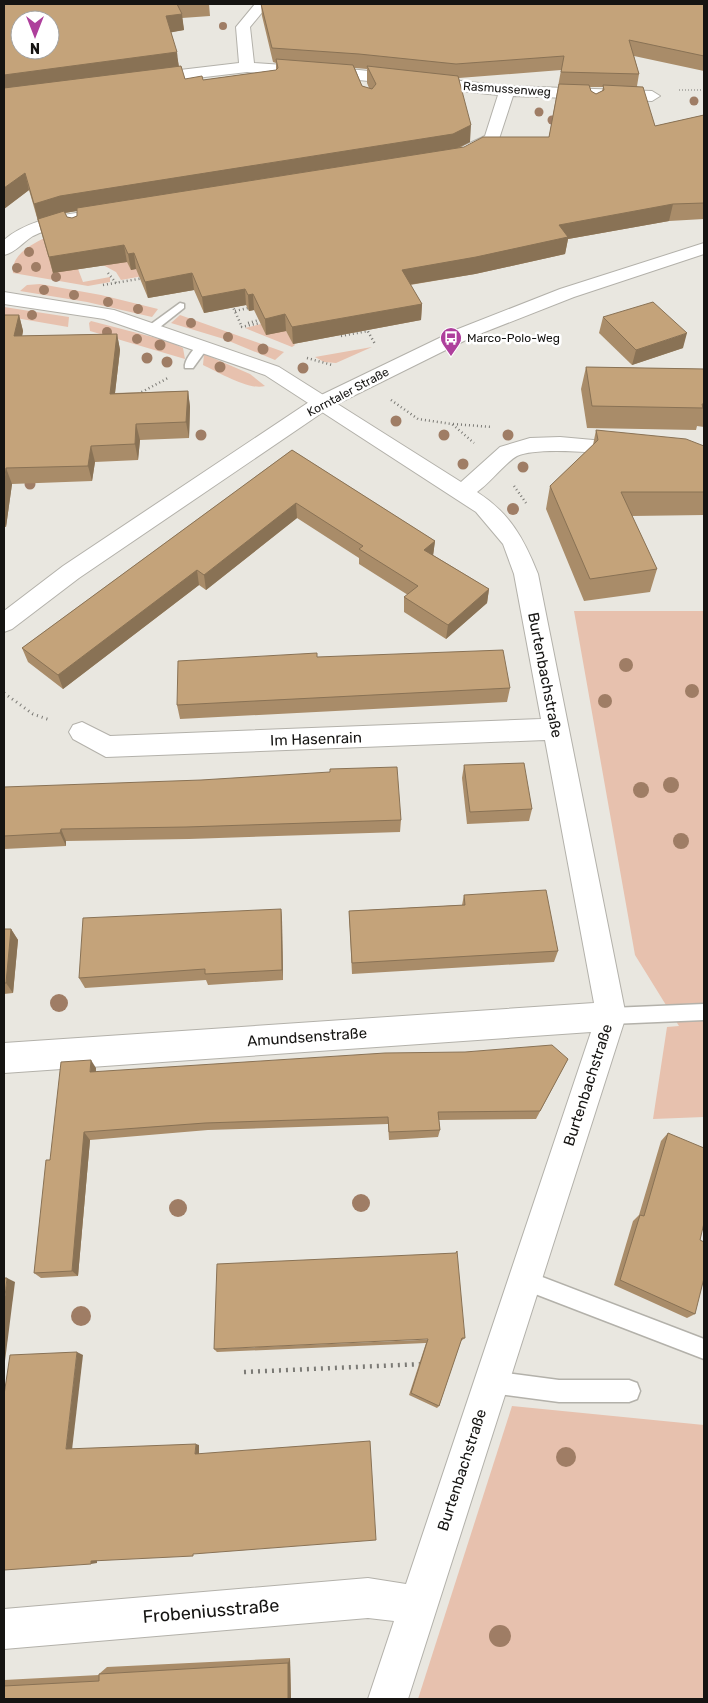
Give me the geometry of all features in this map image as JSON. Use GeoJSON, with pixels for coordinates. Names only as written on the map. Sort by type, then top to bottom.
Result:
{"type":"FeatureCollection","features":[{"type":"Feature","properties":{"kind":"street"},"geometry":{"type":"LineString","coordinates":[[247,67],[243,28],[262,4]]}},
{"type":"Feature","properties":{"kind":"street","name":"Rasmussenweg"},"geometry":{"type":"LineString","coordinates":[[129,81],[247,67],[270,73],[507,90],[593,100],[652,96]]}},
{"type":"Feature","properties":{"kind":"street"},"geometry":{"type":"LineString","coordinates":[[447,158],[456,157],[499,139],[507,90]]}},
{"type":"Feature","properties":{"kind":"street"},"geometry":{"type":"LineString","coordinates":[[4,250],[22,234],[45,225],[73,224],[91,216]]}},
{"type":"Feature","properties":{"kind":"street","name":"Korntaler Straße"},"geometry":{"type":"LineString","coordinates":[[4,623],[71,572],[322,403],[465,333],[567,293],[704,248]]}},
{"type":"Feature","properties":{"kind":"street"},"geometry":{"type":"LineString","coordinates":[[4,298],[107,314],[272,371],[322,403]]}},
{"type":"Feature","properties":{"kind":"street","name":"Burtenbachstraße"},"geometry":{"type":"LineString","coordinates":[[322,403],[484,507],[513,541],[526,574],[611,1016],[388,1699]]}},
{"type":"Feature","properties":{"kind":"street"},"geometry":{"type":"LineString","coordinates":[[462,493],[482,478],[508,452],[530,445],[560,444],[704,457]]}},
{"type":"Feature","properties":{"kind":"street","name":"Im Hasenrain"},"geometry":{"type":"LineString","coordinates":[[82,732],[106,748],[555,730]]}},
{"type":"Feature","properties":{"kind":"street","name":"Amundsenstraße"},"geometry":{"type":"LineString","coordinates":[[4,1058],[611,1016]]}},
{"type":"Feature","properties":{"kind":"street","name":"Frobeniusstraße"},"geometry":{"type":"LineString","coordinates":[[4,1629],[368,1598],[419,1605]]}},
{"type":"Feature","properties":{"kind":"lane"},"geometry":{"type":"LineString","coordinates":[[151,329],[180,306]]}},
{"type":"Feature","properties":{"kind":"lane"},"geometry":{"type":"LineString","coordinates":[[190,365],[203,346]]}},
{"type":"Feature","properties":{"kind":"lane"},"geometry":{"type":"LineString","coordinates":[[611,1016],[704,1012]]}},
{"type":"Feature","properties":{"kind":"lane"},"geometry":{"type":"LineString","coordinates":[[524,1280],[704,1349]]}},
{"type":"Feature","properties":{"kind":"lane"},"geometry":{"type":"LineString","coordinates":[[490,1382],[559,1391],[628,1391]]}},
{"type":"Feature","properties":{"kind":"path"},"geometry":{"type":"LineString","coordinates":[[108,273],[116,283]]}},
{"type":"Feature","properties":{"kind":"path"},"geometry":{"type":"LineString","coordinates":[[101,286],[145,278]]}},
{"type":"Feature","properties":{"kind":"path"},"geometry":{"type":"LineString","coordinates":[[231,301],[242,327]]}},
{"type":"Feature","properties":{"kind":"path"},"geometry":{"type":"LineString","coordinates":[[235,311],[248,308]]}},
{"type":"Feature","properties":{"kind":"path"},"geometry":{"type":"LineString","coordinates":[[233,329],[260,322]]}},
{"type":"Feature","properties":{"kind":"path"},"geometry":{"type":"LineString","coordinates":[[363,322],[377,347]]}},
{"type":"Feature","properties":{"kind":"path"},"geometry":{"type":"LineString","coordinates":[[341,336],[368,331]]}},
{"type":"Feature","properties":{"kind":"path"},"geometry":{"type":"LineString","coordinates":[[133,397],[190,365]]}},
{"type":"Feature","properties":{"kind":"path"},"geometry":{"type":"LineString","coordinates":[[4,693],[33,714],[82,732]]}},
{"type":"Feature","properties":{"kind":"path"},"geometry":{"type":"LineString","coordinates":[[244,1372],[428,1364]]}},
{"type":"Feature","properties":{"kind":"shaded area"},"geometry":{"type":"Polygon","coordinates":[[[50,235],[78,269],[83,282],[110,277],[110,282],[88,286],[13,273],[13,266],[20,254],[31,245],[50,235]]]}},
{"type":"Feature","properties":{"kind":"shaded area"},"geometry":{"type":"Polygon","coordinates":[[[127,261],[157,266],[160,273],[121,280],[116,272],[103,265],[127,261]]]}},
{"type":"Feature","properties":{"kind":"shaded area"},"geometry":{"type":"Polygon","coordinates":[[[40,284],[101,295],[158,309],[152,317],[87,302],[20,291],[27,285],[40,284]]]}},
{"type":"Feature","properties":{"kind":"shaded area"},"geometry":{"type":"Polygon","coordinates":[[[4,307],[69,317],[68,327],[4,316],[4,307]]]}},
{"type":"Feature","properties":{"kind":"shaded area"},"geometry":{"type":"Polygon","coordinates":[[[180,315],[284,352],[275,360],[224,339],[171,323],[180,315]]]}},
{"type":"Feature","properties":{"kind":"shaded area"},"geometry":{"type":"Polygon","coordinates":[[[91,321],[168,341],[183,348],[185,359],[90,331],[89,323],[91,321]]]}},
{"type":"Feature","properties":{"kind":"shaded area"},"geometry":{"type":"Polygon","coordinates":[[[261,324],[286,331],[295,345],[292,347],[245,328],[261,324]]]}},
{"type":"Feature","properties":{"kind":"shaded area"},"geometry":{"type":"Polygon","coordinates":[[[372,347],[336,363],[324,362],[315,357],[372,347]]]}},
{"type":"Feature","properties":{"kind":"shaded area"},"geometry":{"type":"Polygon","coordinates":[[[204,354],[250,374],[265,386],[251,386],[203,365],[204,354]]]}},
{"type":"Feature","properties":{"kind":"shaded area"},"geometry":{"type":"Polygon","coordinates":[[[574,611],[704,611],[704,1117],[653,1119],[667,1027],[679,1026],[635,955],[574,611]]]}},
{"type":"Feature","properties":{"kind":"shaded area"},"geometry":{"type":"Polygon","coordinates":[[[512,1406],[704,1425],[704,1699],[418,1699],[512,1406]]]}},
{"type":"Feature","properties":{"kind":"building"},"geometry":{"type":"Polygon","coordinates":[[[4,4],[177,4],[182,14],[166,16],[177,52],[4,75],[4,4]]]}},
{"type":"Feature","properties":{"kind":"building"},"geometry":{"type":"Polygon","coordinates":[[[261,4],[704,4],[704,56],[629,40],[639,74],[561,72],[564,56],[456,64],[359,54],[272,48],[261,4]]]}},
{"type":"Feature","properties":{"kind":"building"},"geometry":{"type":"Polygon","coordinates":[[[276,59],[353,65],[362,86],[372,89],[376,84],[367,66],[458,76],[471,125],[453,134],[60,196],[34,204],[25,173],[4,188],[4,88],[181,66],[185,79],[202,76],[203,80],[276,70],[278,68],[276,59]]]}},
{"type":"Feature","properties":{"kind":"building"},"geometry":{"type":"Polygon","coordinates":[[[559,84],[589,85],[591,91],[596,94],[604,90],[603,85],[643,87],[655,126],[704,115],[704,203],[673,204],[559,225],[568,237],[476,257],[402,270],[422,304],[292,327],[285,314],[265,319],[253,294],[248,295],[245,289],[202,297],[192,273],[145,282],[134,253],[128,254],[124,245],[49,257],[38,219],[64,211],[67,217],[72,218],[77,216],[77,208],[464,147],[483,137],[549,137],[559,84]]]}},
{"type":"Feature","properties":{"kind":"building"},"geometry":{"type":"Polygon","coordinates":[[[653,302],[687,333],[636,350],[603,317],[653,302]]]}},
{"type":"Feature","properties":{"kind":"building"},"geometry":{"type":"Polygon","coordinates":[[[4,315],[19,315],[14,336],[117,334],[110,394],[188,391],[186,422],[136,424],[135,444],[91,446],[88,466],[6,468],[4,485],[4,315]]]}},
{"type":"Feature","properties":{"kind":"building"},"geometry":{"type":"Polygon","coordinates":[[[586,367],[704,369],[703,408],[592,406],[586,367]]]}},
{"type":"Feature","properties":{"kind":"building"},"geometry":{"type":"Polygon","coordinates":[[[596,430],[686,439],[704,446],[704,492],[621,492],[657,569],[590,579],[550,486],[598,440],[596,430]]]}},
{"type":"Feature","properties":{"kind":"building"},"geometry":{"type":"Polygon","coordinates":[[[292,450],[435,541],[424,550],[489,589],[448,625],[404,597],[418,586],[359,549],[363,546],[296,503],[204,575],[197,570],[58,675],[22,648],[292,450]]]}},
{"type":"Feature","properties":{"kind":"building"},"geometry":{"type":"Polygon","coordinates":[[[503,650],[510,688],[177,705],[178,661],[317,653],[317,657],[503,650]]]}},
{"type":"Feature","properties":{"kind":"building"},"geometry":{"type":"Polygon","coordinates":[[[524,763],[532,809],[470,812],[464,765],[524,763]]]}},
{"type":"Feature","properties":{"kind":"building"},"geometry":{"type":"Polygon","coordinates":[[[397,767],[401,820],[61,829],[60,833],[4,836],[4,787],[201,780],[330,772],[330,769],[397,767]]]}},
{"type":"Feature","properties":{"kind":"building"},"geometry":{"type":"Polygon","coordinates":[[[546,890],[558,951],[352,963],[349,911],[465,905],[464,895],[546,890]]]}},
{"type":"Feature","properties":{"kind":"building"},"geometry":{"type":"Polygon","coordinates":[[[281,909],[282,970],[205,974],[205,969],[79,978],[83,918],[281,909]]]}},
{"type":"Feature","properties":{"kind":"building"},"geometry":{"type":"Polygon","coordinates":[[[4,929],[11,929],[6,983],[4,983],[4,929]]]}},
{"type":"Feature","properties":{"kind":"building"},"geometry":{"type":"Polygon","coordinates":[[[552,1045],[568,1059],[540,1111],[438,1112],[440,1130],[389,1132],[388,1117],[205,1123],[84,1132],[72,1271],[34,1273],[46,1160],[50,1160],[61,1062],[91,1060],[90,1072],[385,1053],[465,1052],[552,1045]]]}},
{"type":"Feature","properties":{"kind":"building"},"geometry":{"type":"Polygon","coordinates":[[[668,1133],[704,1148],[704,1223],[700,1240],[704,1242],[704,1278],[695,1314],[620,1280],[640,1215],[644,1216],[668,1133]]]}},
{"type":"Feature","properties":{"kind":"building"},"geometry":{"type":"Polygon","coordinates":[[[457,1251],[465,1338],[462,1338],[439,1406],[411,1393],[428,1339],[214,1349],[217,1264],[456,1253],[457,1251]]]}},
{"type":"Feature","properties":{"kind":"building"},"geometry":{"type":"Polygon","coordinates":[[[4,1278],[7,1278],[4,1306],[4,1278]]]}},
{"type":"Feature","properties":{"kind":"building"},"geometry":{"type":"Polygon","coordinates":[[[77,1352],[66,1449],[196,1444],[195,1454],[370,1441],[376,1540],[193,1554],[193,1556],[91,1561],[91,1564],[4,1570],[4,1395],[10,1355],[77,1352]]]}},
{"type":"Feature","properties":{"kind":"building"},"geometry":{"type":"Polygon","coordinates":[[[288,1663],[288,1699],[4,1699],[4,1686],[99,1681],[99,1674],[288,1663]]]}},
{"type":"Feature","properties":{"kind":"place","name":"Marco-Polo-Weg"},"geometry":{"type":"Point","coordinates":[451,357]}}]}
